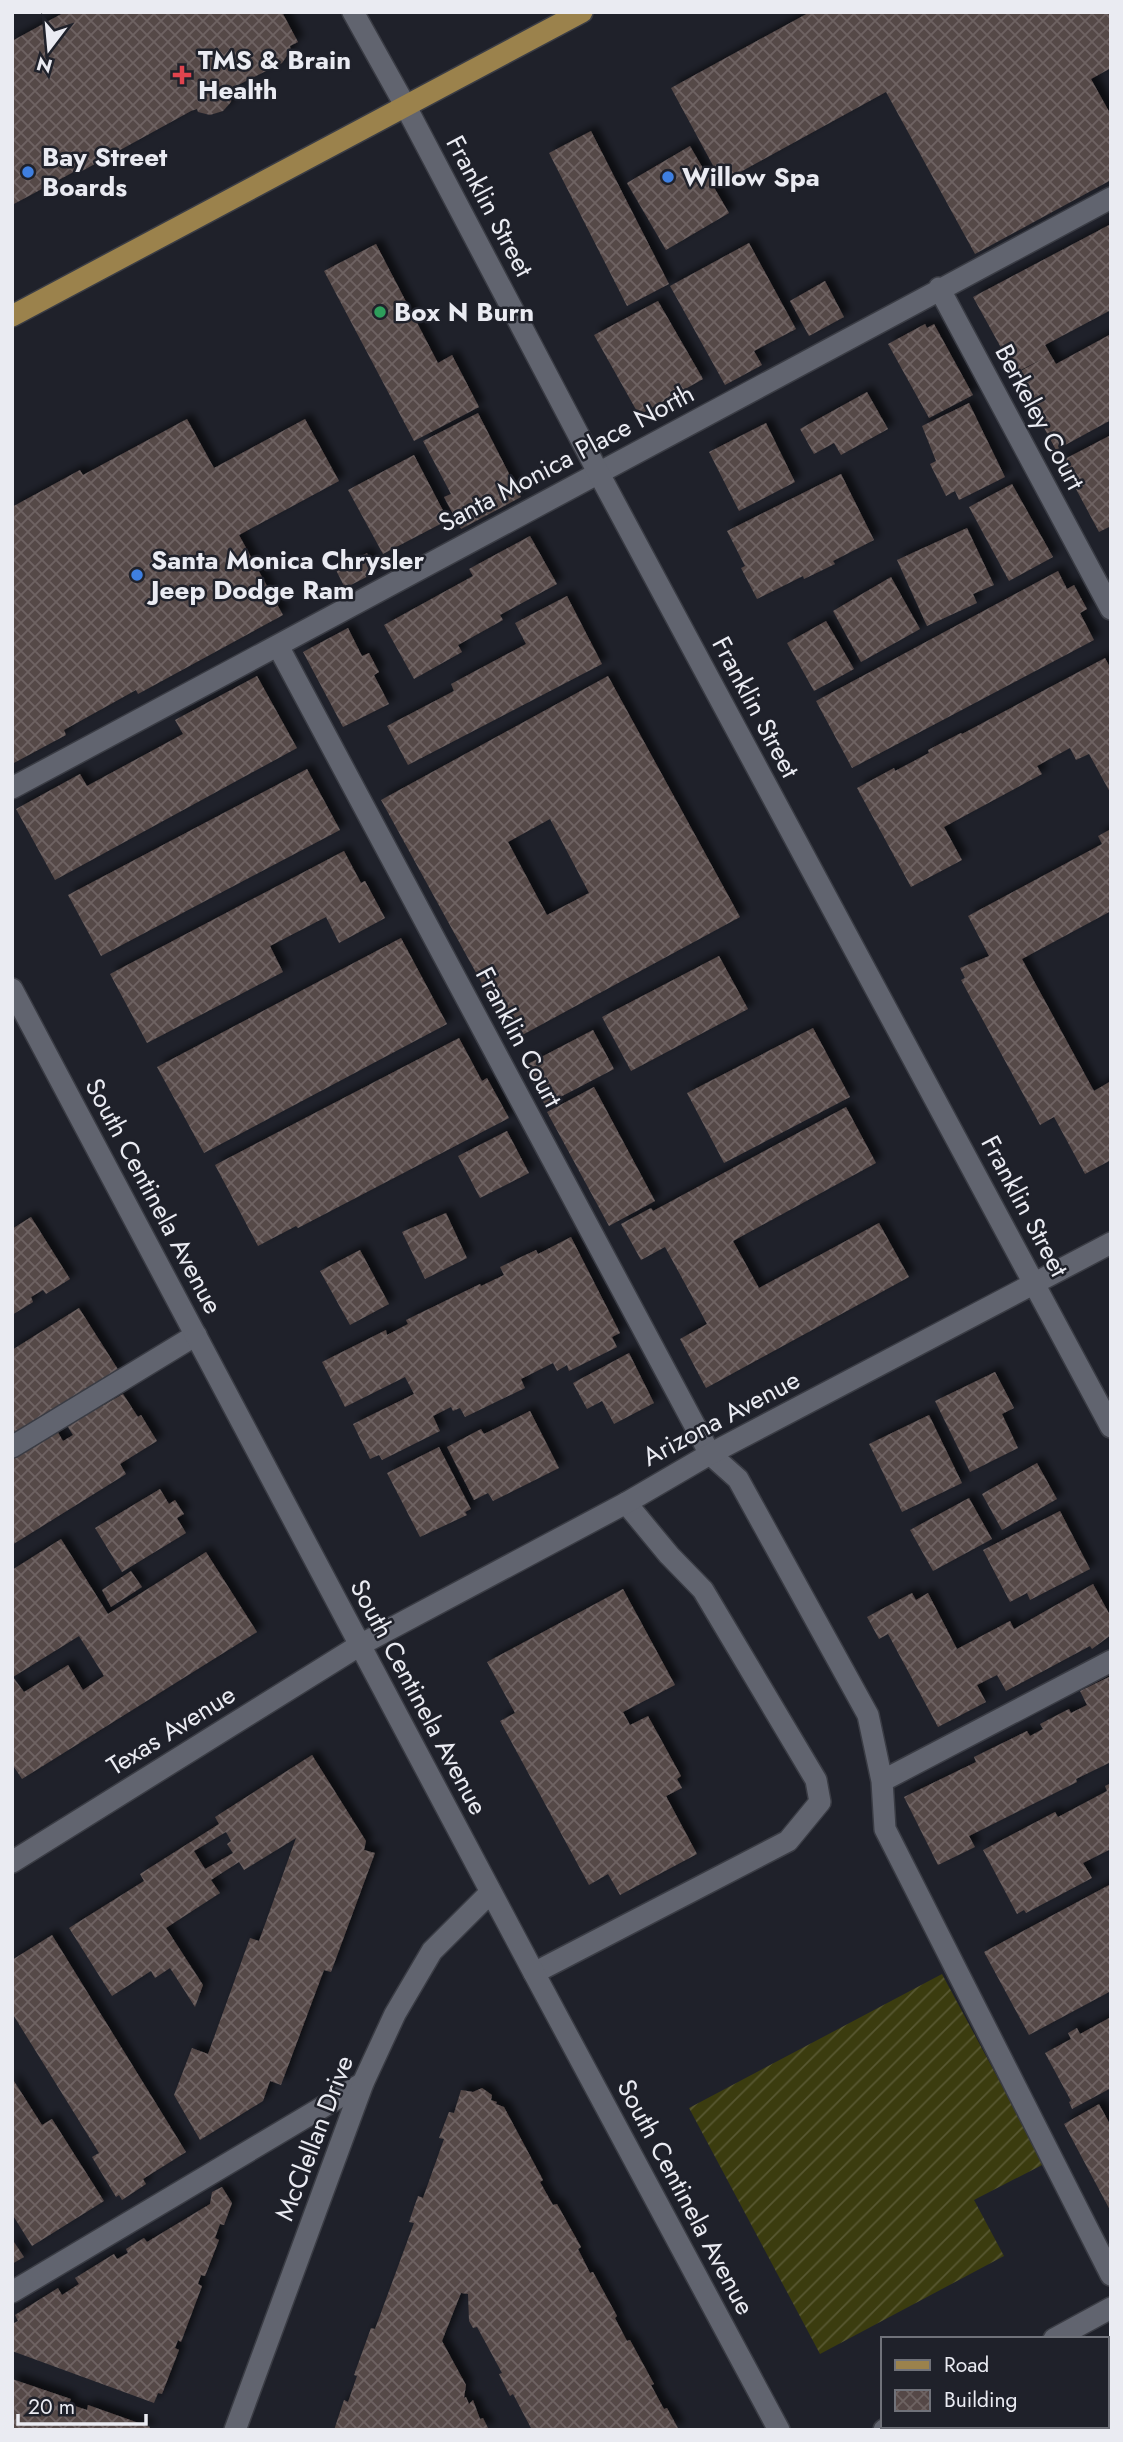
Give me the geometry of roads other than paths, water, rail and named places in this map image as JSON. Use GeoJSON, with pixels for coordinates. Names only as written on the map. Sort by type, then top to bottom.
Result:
{"type":"FeatureCollection","features":[{"type":"Feature","properties":{"kind":"main road"},"geometry":{"type":"LineString","coordinates":[[12,316],[582,12]]}},
{"type":"Feature","properties":{"kind":"street","name":"Franklin Street"},"geometry":{"type":"LineString","coordinates":[[353,12],[1111,1427]]}},
{"type":"Feature","properties":{"kind":"street","name":"Santa Monica Place North"},"geometry":{"type":"LineString","coordinates":[[12,788],[1111,198]]}},
{"type":"Feature","properties":{"kind":"street","name":"Berkeley Court"},"geometry":{"type":"LineString","coordinates":[[939,288],[1111,609]]}},
{"type":"Feature","properties":{"kind":"street","name":"Franklin Court"},"geometry":{"type":"LineString","coordinates":[[278,646],[710,1454]]}},
{"type":"Feature","properties":{"kind":"street","name":"South Centinela Avenue"},"geometry":{"type":"LineString","coordinates":[[12,989],[779,2430]]}},
{"type":"Feature","properties":{"kind":"street","name":"Arizona Avenue"},"geometry":{"type":"LineString","coordinates":[[360,1645],[626,1503],[710,1454],[1111,1243]]}},
{"type":"Feature","properties":{"kind":"street"},"geometry":{"type":"LineString","coordinates":[[12,1447],[196,1335]]}},
{"type":"Feature","properties":{"kind":"street"},"geometry":{"type":"LineString","coordinates":[[710,1454],[738,1479],[868,1715],[882,1781],[885,1829],[1111,2275]]}},
{"type":"Feature","properties":{"kind":"street"},"geometry":{"type":"LineString","coordinates":[[534,1973],[788,1841],[820,1802],[816,1780],[703,1590],[669,1555],[626,1503]]}},
{"type":"Feature","properties":{"kind":"street","name":"Texas Avenue"},"geometry":{"type":"LineString","coordinates":[[12,1862],[360,1645]]}},
{"type":"Feature","properties":{"kind":"street"},"geometry":{"type":"LineString","coordinates":[[882,1781],[1111,1661]]}},
{"type":"Feature","properties":{"kind":"street","name":"McClellan Drive"},"geometry":{"type":"LineString","coordinates":[[235,2430],[363,2083],[395,2014],[432,1951],[491,1892]]}},
{"type":"Feature","properties":{"kind":"street"},"geometry":{"type":"LineString","coordinates":[[12,2292],[363,2083]]}},
{"type":"Feature","properties":{"kind":"street"},"geometry":{"type":"LineString","coordinates":[[1058,2337],[1111,2308]]}},
{"type":"Feature","properties":{"kind":"place","name":"TMS & Brain Health"},"geometry":{"type":"Point","coordinates":[182,75]}},
{"type":"Feature","properties":{"kind":"place","name":"Bay Street Boards"},"geometry":{"type":"Point","coordinates":[28,172]}},
{"type":"Feature","properties":{"kind":"place","name":"Willow Spa"},"geometry":{"type":"Point","coordinates":[668,177]}},
{"type":"Feature","properties":{"kind":"place","name":"Box N Burn"},"geometry":{"type":"Point","coordinates":[380,312]}},
{"type":"Feature","properties":{"kind":"place","name":"Santa Monica Chrysler Jeep Dodge Ram"},"geometry":{"type":"Point","coordinates":[137,575]}}]}
